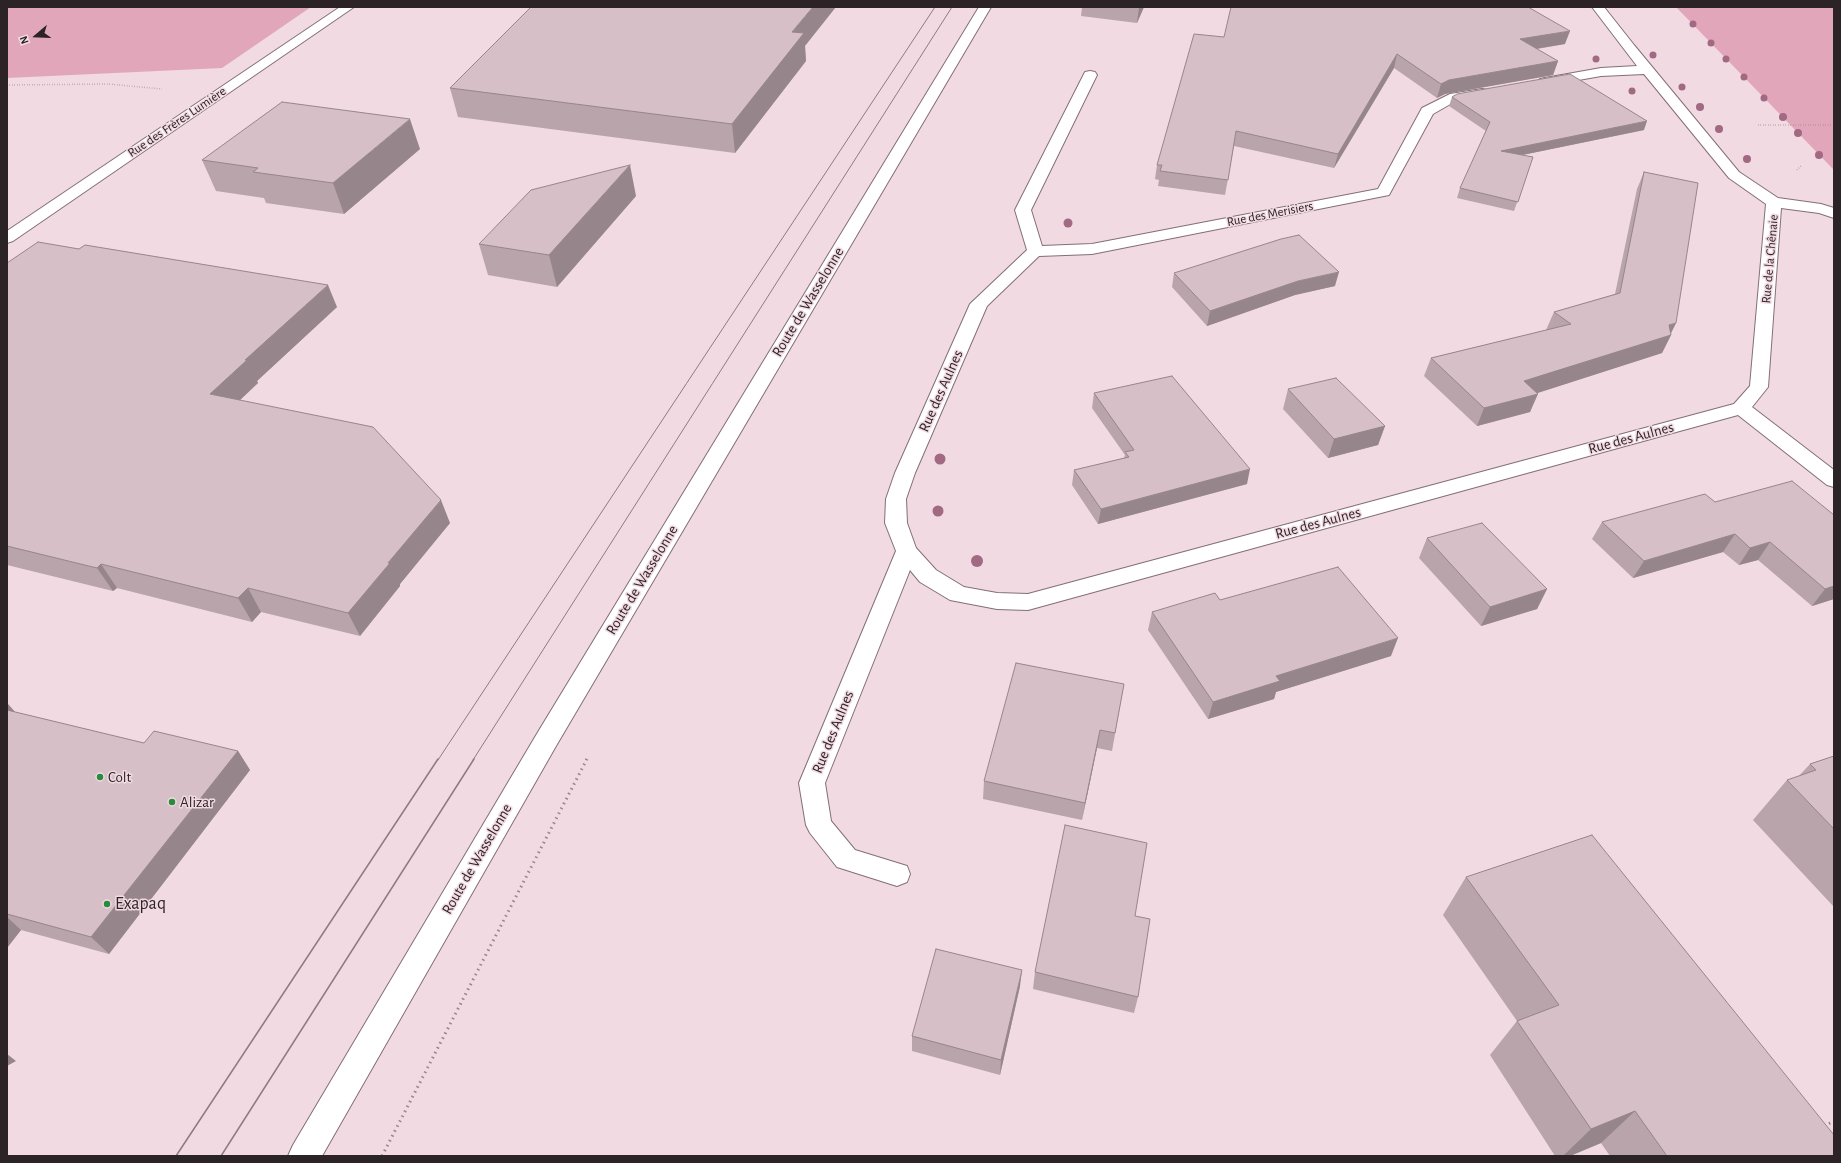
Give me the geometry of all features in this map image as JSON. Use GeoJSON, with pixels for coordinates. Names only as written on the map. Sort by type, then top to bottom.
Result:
{"type":"FeatureCollection","features":[{"type":"Feature","properties":{"kind":"street","name":"Rue des Frères Lumière"},"geometry":{"type":"LineString","coordinates":[[7,238],[348,7]]}},
{"type":"Feature","properties":{"kind":"street","name":"Route de Wasselonne"},"geometry":{"type":"LineString","coordinates":[[304,1156],[547,739],[985,7]]}},
{"type":"Feature","properties":{"kind":"street","name":"Rue de la Chênaie"},"geometry":{"type":"LineString","coordinates":[[1598,7],[1646,70],[1734,174],[1774,202],[1759,387],[1741,408]]}},
{"type":"Feature","properties":{"kind":"street"},"geometry":{"type":"LineString","coordinates":[[1534,84],[1601,72],[1646,70]]}},
{"type":"Feature","properties":{"kind":"street"},"geometry":{"type":"LineString","coordinates":[[1035,251],[1023,210],[1090,75]]}},
{"type":"Feature","properties":{"kind":"street","name":"Rue des Merisiers"},"geometry":{"type":"LineString","coordinates":[[1035,251],[1092,249],[1384,192],[1427,111],[1450,98],[1497,90]]}},
{"type":"Feature","properties":{"kind":"street"},"geometry":{"type":"LineString","coordinates":[[1774,202],[1821,209],[1834,213]]}},
{"type":"Feature","properties":{"kind":"street","name":"Rue des Aulnes"},"geometry":{"type":"LineString","coordinates":[[1035,251],[979,304],[905,472],[896,499],[896,523],[907,551],[928,576],[958,594],[997,601],[1028,602],[1741,408]]}},
{"type":"Feature","properties":{"kind":"street"},"geometry":{"type":"LineString","coordinates":[[1741,408],[1834,480]]}},
{"type":"Feature","properties":{"kind":"street","name":"Rue des Aulnes"},"geometry":{"type":"LineString","coordinates":[[898,874],[846,859],[819,825],[812,783],[907,551]]}},
{"type":"Feature","properties":{"kind":"path"},"geometry":{"type":"LineString","coordinates":[[7,85],[108,84],[219,94]]}},
{"type":"Feature","properties":{"kind":"path"},"geometry":{"type":"LineString","coordinates":[[1758,124],[1834,125]]}},
{"type":"Feature","properties":{"kind":"path"},"geometry":{"type":"LineString","coordinates":[[1820,1128],[1834,1121]]}},
{"type":"Feature","properties":{"kind":"shaded area"},"geometry":{"type":"Polygon","coordinates":[[[7,7],[311,7],[222,68],[7,78],[7,7]]]}},
{"type":"Feature","properties":{"kind":"shaded area"},"geometry":{"type":"Polygon","coordinates":[[[1676,7],[1834,7],[1834,169],[1833,169],[1676,7]]]}},
{"type":"Feature","properties":{"kind":"building"},"geometry":{"type":"Polygon","coordinates":[[[531,7],[813,7],[792,32],[804,33],[732,124],[450,88],[531,7]]]}},
{"type":"Feature","properties":{"kind":"building"},"geometry":{"type":"Polygon","coordinates":[[[1231,7],[1528,7],[1570,31],[1520,39],[1558,61],[1449,80],[1441,84],[1397,54],[1338,154],[1236,131],[1228,180],[1160,171],[1162,165],[1157,165],[1194,34],[1224,37],[1231,7]]]}},
{"type":"Feature","properties":{"kind":"building"},"geometry":{"type":"Polygon","coordinates":[[[1570,74],[1647,121],[1501,151],[1533,157],[1518,202],[1460,188],[1490,122],[1452,97],[1457,94],[1570,74]]]}},
{"type":"Feature","properties":{"kind":"building"},"geometry":{"type":"Polygon","coordinates":[[[282,102],[410,119],[333,183],[253,172],[258,168],[202,160],[282,102]]]}},
{"type":"Feature","properties":{"kind":"building"},"geometry":{"type":"Polygon","coordinates":[[[630,165],[549,255],[479,244],[531,190],[630,165]]]}},
{"type":"Feature","properties":{"kind":"building"},"geometry":{"type":"Polygon","coordinates":[[[1644,172],[1698,183],[1676,323],[1669,325],[1671,335],[1524,381],[1538,394],[1484,408],[1431,358],[1571,324],[1554,312],[1620,293],[1644,172]]]}},
{"type":"Feature","properties":{"kind":"building"},"geometry":{"type":"Polygon","coordinates":[[[1299,235],[1339,272],[1298,281],[1210,311],[1174,273],[1281,239],[1299,235]]]}},
{"type":"Feature","properties":{"kind":"building"},"geometry":{"type":"Polygon","coordinates":[[[38,242],[79,249],[85,245],[328,285],[245,360],[247,360],[210,394],[373,427],[441,500],[348,613],[248,588],[238,598],[101,564],[97,568],[7,546],[7,263],[38,242]]]}},
{"type":"Feature","properties":{"kind":"building"},"geometry":{"type":"Polygon","coordinates":[[[1172,376],[1250,469],[1101,509],[1074,470],[1129,457],[1125,452],[1134,450],[1094,393],[1172,376]]]}},
{"type":"Feature","properties":{"kind":"building"},"geometry":{"type":"Polygon","coordinates":[[[1336,378],[1385,426],[1334,439],[1288,389],[1336,378]]]}},
{"type":"Feature","properties":{"kind":"building"},"geometry":{"type":"Polygon","coordinates":[[[1792,481],[1834,515],[1834,586],[1825,589],[1770,542],[1750,548],[1735,534],[1644,561],[1602,522],[1705,494],[1715,502],[1792,481]]]}},
{"type":"Feature","properties":{"kind":"building"},"geometry":{"type":"Polygon","coordinates":[[[1482,523],[1547,589],[1490,607],[1427,538],[1482,523]]]}},
{"type":"Feature","properties":{"kind":"building"},"geometry":{"type":"Polygon","coordinates":[[[1338,567],[1398,638],[1276,676],[1280,681],[1213,702],[1152,612],[1215,593],[1220,600],[1338,567]]]}},
{"type":"Feature","properties":{"kind":"building"},"geometry":{"type":"Polygon","coordinates":[[[1016,663],[1124,684],[1115,733],[1100,730],[1085,803],[984,781],[1016,663]]]}},
{"type":"Feature","properties":{"kind":"building"},"geometry":{"type":"Polygon","coordinates":[[[7,710],[144,743],[154,731],[238,751],[91,937],[7,914],[7,710]]]}},
{"type":"Feature","properties":{"kind":"building"},"geometry":{"type":"Polygon","coordinates":[[[1834,756],[1834,829],[1787,780],[1816,770],[1810,764],[1834,756]]]}},
{"type":"Feature","properties":{"kind":"building"},"geometry":{"type":"Polygon","coordinates":[[[1065,825],[1147,843],[1135,916],[1150,919],[1138,997],[1035,972],[1065,825]]]}},
{"type":"Feature","properties":{"kind":"building"},"geometry":{"type":"Polygon","coordinates":[[[1592,835],[1834,1135],[1834,1156],[1667,1156],[1635,1111],[1591,1129],[1517,1021],[1559,1005],[1466,877],[1592,835]]]}},
{"type":"Feature","properties":{"kind":"building"},"geometry":{"type":"Polygon","coordinates":[[[936,949],[1022,970],[1001,1060],[912,1036],[936,949]]]}},
{"type":"Feature","properties":{"kind":"tram line"},"geometry":{"type":"LineString","coordinates":[[438,760],[935,7]]}},
{"type":"Feature","properties":{"kind":"tram line"},"geometry":{"type":"LineString","coordinates":[[473,760],[952,7]]}},
{"type":"Feature","properties":{"kind":"tram line"},"geometry":{"type":"LineString","coordinates":[[176,1156],[438,759]]}},
{"type":"Feature","properties":{"kind":"tram line"},"geometry":{"type":"LineString","coordinates":[[221,1156],[474,759]]}},
{"type":"Feature","properties":{"kind":"place","name":"Colt"},"geometry":{"type":"Point","coordinates":[100,777]}},
{"type":"Feature","properties":{"kind":"place","name":"Alizar"},"geometry":{"type":"Point","coordinates":[172,802]}},
{"type":"Feature","properties":{"kind":"place","name":"Exapaq"},"geometry":{"type":"Point","coordinates":[107,904]}}]}
